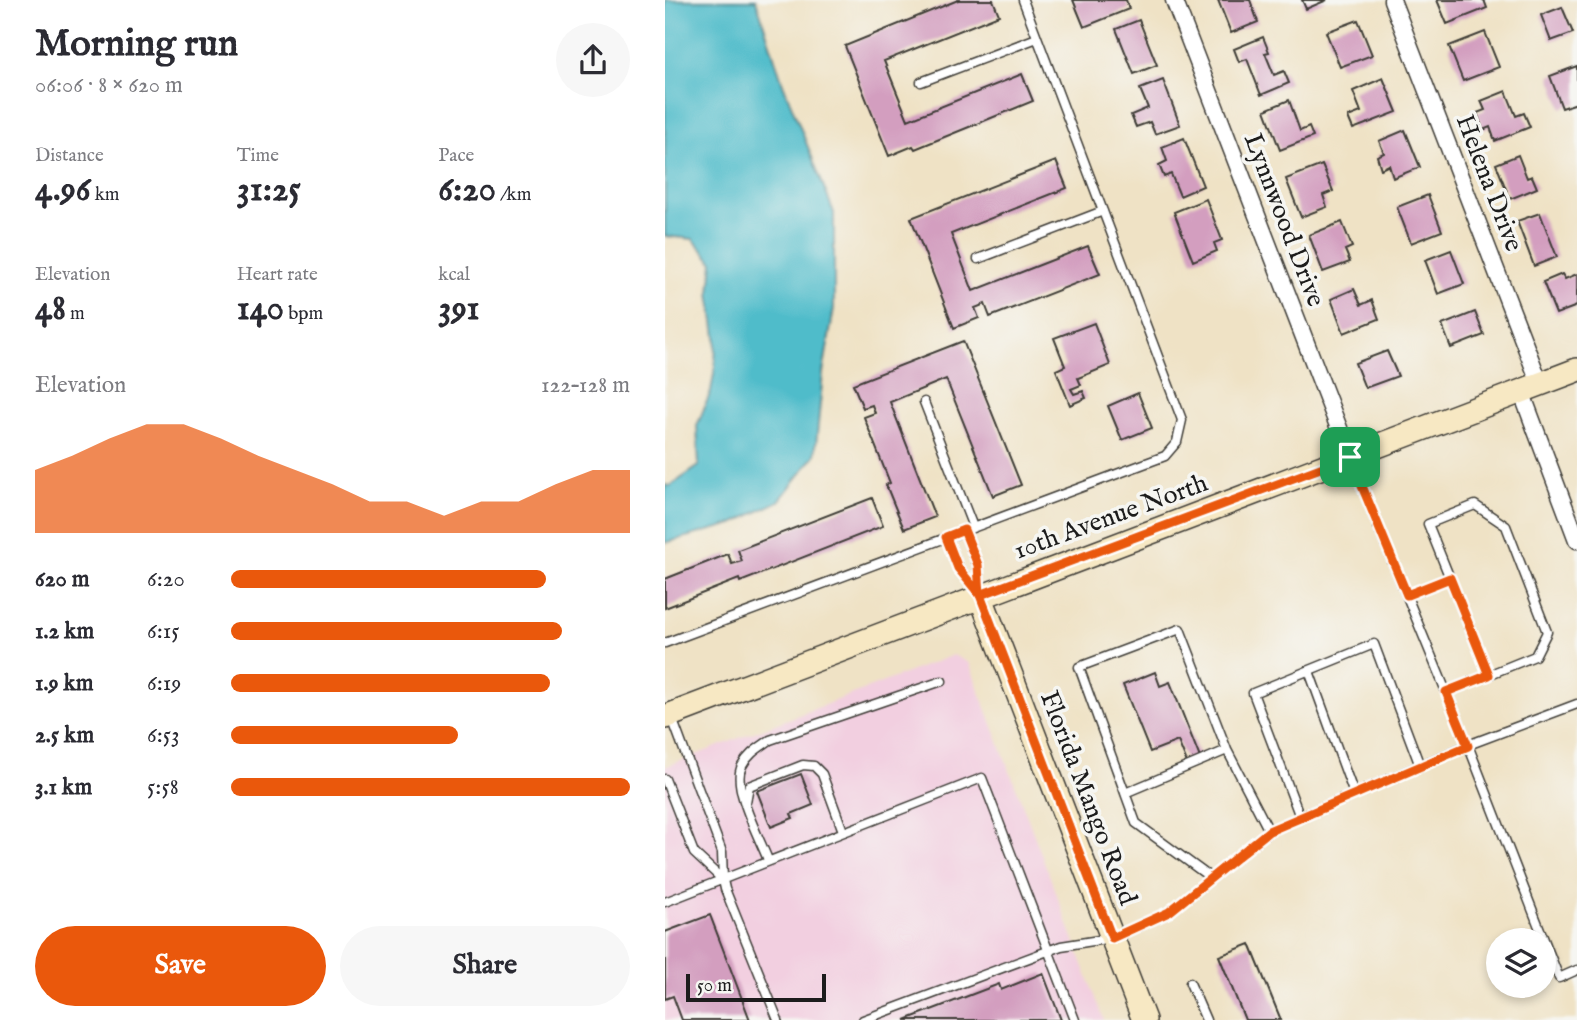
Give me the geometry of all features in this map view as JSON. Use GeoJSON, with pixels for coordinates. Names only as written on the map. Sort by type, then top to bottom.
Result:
{"type":"FeatureCollection","features":[{"type":"Feature","properties":{"kind":"street","name":"Lynnwood Drive"},"geometry":{"type":"LineString","coordinates":[[1174,0],[1350,457]]}},
{"type":"Feature","properties":{"kind":"street","name":"Helena Drive"},"geometry":{"type":"LineString","coordinates":[[1392,0],[1530,387],[1577,540]]}},
{"type":"Feature","properties":{"kind":"street","name":"10th Avenue North"},"geometry":{"type":"LineString","coordinates":[[668,716],[1577,370]]}},
{"type":"Feature","properties":{"kind":"street","name":"Florida Mango Road"},"geometry":{"type":"LineString","coordinates":[[980,595],[1144,1020]]}},
{"type":"Feature","properties":{"kind":"lane"},"geometry":{"type":"LineString","coordinates":[[665,643],[1165,456],[1177,442],[1182,420],[1023,0]]}},
{"type":"Feature","properties":{"kind":"lane"},"geometry":{"type":"LineString","coordinates":[[921,82],[1037,38]]}},
{"type":"Feature","properties":{"kind":"lane"},"geometry":{"type":"LineString","coordinates":[[978,259],[1103,211]]}},
{"type":"Feature","properties":{"kind":"lane"},"geometry":{"type":"LineString","coordinates":[[924,402],[968,529],[978,565],[980,595]]}},
{"type":"Feature","properties":{"kind":"lane"},"geometry":{"type":"LineString","coordinates":[[1350,457],[1559,978],[1577,970]]}},
{"type":"Feature","properties":{"kind":"lane"},"geometry":{"type":"LineString","coordinates":[[1446,692],[1489,675],[1535,656],[1547,632],[1506,526],[1475,505],[1428,524],[1489,675]]}},
{"type":"Feature","properties":{"kind":"lane"},"geometry":{"type":"LineString","coordinates":[[946,537],[958,568],[980,595]]}},
{"type":"Feature","properties":{"kind":"lane"},"geometry":{"type":"LineString","coordinates":[[1407,595],[1450,578]]}},
{"type":"Feature","properties":{"kind":"lane"},"geometry":{"type":"LineString","coordinates":[[1211,877],[1136,823],[1079,667],[1180,629],[1227,750],[1269,831]]}},
{"type":"Feature","properties":{"kind":"lane"},"geometry":{"type":"LineString","coordinates":[[1300,817],[1253,693],[1374,644],[1420,766]]}},
{"type":"Feature","properties":{"kind":"lane"},"geometry":{"type":"LineString","coordinates":[[1309,671],[1354,794]]}},
{"type":"Feature","properties":{"kind":"lane"},"geometry":{"type":"LineString","coordinates":[[768,860],[740,788],[740,768],[751,753],[771,740],[942,681]]}},
{"type":"Feature","properties":{"kind":"lane"},"geometry":{"type":"LineString","coordinates":[[863,1020],[1061,946],[1112,938],[1169,912],[1269,831],[1468,746],[1577,704]]}},
{"type":"Feature","properties":{"kind":"lane"},"geometry":{"type":"LineString","coordinates":[[668,716],[722,852],[723,880],[778,1020]]}},
{"type":"Feature","properties":{"kind":"lane"},"geometry":{"type":"LineString","coordinates":[[1125,793],[1227,750]]}},
{"type":"Feature","properties":{"kind":"lane"},"geometry":{"type":"LineString","coordinates":[[768,860],[745,799],[749,786],[803,765],[814,766],[821,774],[843,831]]}},
{"type":"Feature","properties":{"kind":"lane"},"geometry":{"type":"LineString","coordinates":[[665,902],[982,778],[1075,1020]]}},
{"type":"Feature","properties":{"kind":"lane"},"geometry":{"type":"LineString","coordinates":[[665,779],[694,853],[723,880]]}},
{"type":"Feature","properties":{"kind":"lane"},"geometry":{"type":"LineString","coordinates":[[1190,983],[1203,1019]]}},
{"type":"Feature","properties":{"kind":"shaded area"},"geometry":{"type":"Polygon","coordinates":[[[953,655],[969,663],[1104,1020],[665,1020],[665,767],[953,655]]]}},
{"type":"Feature","properties":{"kind":"water"},"geometry":{"type":"Polygon","coordinates":[[[665,0],[756,0],[783,84],[834,213],[834,308],[823,373],[815,455],[779,501],[733,524],[665,543],[665,485],[670,486],[699,466],[697,426],[711,391],[716,336],[710,293],[713,262],[693,239],[665,236],[665,0]]]}},
{"type":"Feature","properties":{"kind":"building"},"geometry":{"type":"Polygon","coordinates":[[[958,0],[993,0],[999,15],[884,61],[908,120],[1022,74],[1033,101],[915,149],[913,146],[889,156],[845,46],[958,0]]]}},
{"type":"Feature","properties":{"kind":"building"},"geometry":{"type":"Polygon","coordinates":[[[1073,0],[1126,0],[1129,9],[1084,27],[1073,0]]]}},
{"type":"Feature","properties":{"kind":"building"},"geometry":{"type":"Polygon","coordinates":[[[1218,0],[1250,0],[1258,22],[1231,33],[1218,0]]]}},
{"type":"Feature","properties":{"kind":"building"},"geometry":{"type":"Polygon","coordinates":[[[1302,0],[1327,0],[1306,9],[1302,0]]]}},
{"type":"Feature","properties":{"kind":"building"},"geometry":{"type":"Polygon","coordinates":[[[1437,0],[1484,0],[1487,8],[1447,24],[1437,0]]]}},
{"type":"Feature","properties":{"kind":"building"},"geometry":{"type":"Polygon","coordinates":[[[1562,7],[1573,33],[1551,41],[1541,15],[1562,7]]]}},
{"type":"Feature","properties":{"kind":"building"},"geometry":{"type":"Polygon","coordinates":[[[1139,20],[1157,65],[1134,74],[1116,29],[1139,20]]]}},
{"type":"Feature","properties":{"kind":"building"},"geometry":{"type":"Polygon","coordinates":[[[1358,20],[1372,55],[1340,67],[1326,32],[1358,20]]]}},
{"type":"Feature","properties":{"kind":"building"},"geometry":{"type":"Polygon","coordinates":[[[1485,32],[1499,67],[1463,81],[1449,46],[1485,32]]]}},
{"type":"Feature","properties":{"kind":"building"},"geometry":{"type":"Polygon","coordinates":[[[1263,37],[1269,52],[1265,53],[1274,75],[1284,71],[1289,83],[1261,95],[1247,59],[1239,62],[1234,49],[1263,37]]]}},
{"type":"Feature","properties":{"kind":"building"},"geometry":{"type":"Polygon","coordinates":[[[1577,66],[1577,103],[1562,108],[1550,76],[1577,66]]]}},
{"type":"Feature","properties":{"kind":"building"},"geometry":{"type":"Polygon","coordinates":[[[1383,78],[1397,112],[1353,129],[1348,117],[1361,112],[1353,91],[1383,78]]]}},
{"type":"Feature","properties":{"kind":"building"},"geometry":{"type":"Polygon","coordinates":[[[1163,80],[1180,125],[1155,134],[1150,122],[1136,127],[1131,115],[1148,108],[1140,89],[1163,80]]]}},
{"type":"Feature","properties":{"kind":"building"},"geometry":{"type":"Polygon","coordinates":[[[1506,91],[1516,116],[1524,113],[1530,127],[1495,141],[1490,127],[1483,130],[1477,113],[1485,110],[1481,101],[1506,91]]]}},
{"type":"Feature","properties":{"kind":"building"},"geometry":{"type":"Polygon","coordinates":[[[1289,100],[1300,131],[1309,127],[1313,137],[1280,150],[1265,110],[1289,100]]]}},
{"type":"Feature","properties":{"kind":"building"},"geometry":{"type":"Polygon","coordinates":[[[1405,130],[1420,167],[1393,178],[1389,165],[1381,169],[1377,156],[1384,153],[1379,141],[1405,130]]]}},
{"type":"Feature","properties":{"kind":"building"},"geometry":{"type":"Polygon","coordinates":[[[1184,138],[1203,186],[1180,196],[1171,174],[1164,177],[1159,165],[1167,161],[1162,147],[1184,138]]]}},
{"type":"Feature","properties":{"kind":"building"},"geometry":{"type":"Polygon","coordinates":[[[1518,155],[1527,178],[1532,176],[1537,188],[1510,199],[1496,164],[1518,155]]]}},
{"type":"Feature","properties":{"kind":"building"},"geometry":{"type":"Polygon","coordinates":[[[1056,161],[1067,188],[951,234],[973,291],[1088,246],[1100,274],[990,317],[985,304],[975,308],[979,318],[954,328],[911,218],[1056,161]]]}},
{"type":"Feature","properties":{"kind":"building"},"geometry":{"type":"Polygon","coordinates":[[[1322,165],[1333,191],[1323,195],[1327,207],[1301,217],[1286,179],[1322,165]]]}},
{"type":"Feature","properties":{"kind":"building"},"geometry":{"type":"Polygon","coordinates":[[[1428,195],[1442,231],[1411,243],[1397,207],[1428,195]]]}},
{"type":"Feature","properties":{"kind":"building"},"geometry":{"type":"Polygon","coordinates":[[[1206,199],[1222,240],[1214,243],[1217,251],[1193,261],[1174,212],[1206,199]]]}},
{"type":"Feature","properties":{"kind":"building"},"geometry":{"type":"Polygon","coordinates":[[[1540,213],[1557,257],[1534,266],[1517,221],[1540,213]]]}},
{"type":"Feature","properties":{"kind":"building"},"geometry":{"type":"Polygon","coordinates":[[[1342,222],[1352,247],[1345,250],[1350,262],[1323,272],[1309,235],[1342,222]]]}},
{"type":"Feature","properties":{"kind":"building"},"geometry":{"type":"Polygon","coordinates":[[[1451,250],[1464,284],[1438,294],[1425,260],[1451,250]]]}},
{"type":"Feature","properties":{"kind":"building"},"geometry":{"type":"Polygon","coordinates":[[[1562,274],[1565,279],[1577,274],[1577,306],[1556,314],[1543,282],[1562,274]]]}},
{"type":"Feature","properties":{"kind":"building"},"geometry":{"type":"Polygon","coordinates":[[[1354,289],[1361,305],[1372,300],[1379,319],[1344,333],[1331,299],[1354,289]]]}},
{"type":"Feature","properties":{"kind":"building"},"geometry":{"type":"Polygon","coordinates":[[[1475,312],[1484,335],[1451,348],[1442,325],[1475,312]]]}},
{"type":"Feature","properties":{"kind":"building"},"geometry":{"type":"Polygon","coordinates":[[[1094,323],[1110,365],[1078,378],[1081,385],[1071,389],[1074,394],[1083,391],[1086,398],[1070,405],[1056,370],[1065,366],[1054,338],[1094,323]]]}},
{"type":"Feature","properties":{"kind":"building"},"geometry":{"type":"Polygon","coordinates":[[[963,341],[1021,485],[993,496],[946,379],[890,402],[935,517],[904,529],[886,485],[890,483],[864,417],[875,413],[872,405],[863,408],[853,384],[963,341]]]}},
{"type":"Feature","properties":{"kind":"building"},"geometry":{"type":"Polygon","coordinates":[[[1387,351],[1398,376],[1365,388],[1355,363],[1387,351]]]}},
{"type":"Feature","properties":{"kind":"building"},"geometry":{"type":"Polygon","coordinates":[[[1138,393],[1152,428],[1122,440],[1108,406],[1138,393]]]}},
{"type":"Feature","properties":{"kind":"building"},"geometry":{"type":"Polygon","coordinates":[[[872,498],[883,526],[665,608],[665,579],[728,554],[732,564],[742,561],[738,550],[872,498]]]}},
{"type":"Feature","properties":{"kind":"building"},"geometry":{"type":"Polygon","coordinates":[[[1155,672],[1160,686],[1170,682],[1200,758],[1187,763],[1178,741],[1150,752],[1123,685],[1155,672]]]}},
{"type":"Feature","properties":{"kind":"building"},"geometry":{"type":"Polygon","coordinates":[[[801,774],[813,805],[791,814],[793,818],[771,827],[757,791],[801,774]]]}},
{"type":"Feature","properties":{"kind":"building"},"geometry":{"type":"Polygon","coordinates":[[[710,915],[750,1020],[682,1020],[673,996],[665,999],[665,932],[710,915]]]}},
{"type":"Feature","properties":{"kind":"building"},"geometry":{"type":"Polygon","coordinates":[[[1250,944],[1281,1020],[1245,1020],[1219,956],[1250,944]]]}},
{"type":"Feature","properties":{"kind":"building"},"geometry":{"type":"Polygon","coordinates":[[[1043,973],[1061,1020],[905,1020],[999,984],[1001,990],[1043,973]]]}},
{"type":"Feature","properties":{"kind":"route"},"geometry":{"type":"LineString","coordinates":[[1350,457],[980,595],[978,565],[964,530],[946,537],[958,568],[980,595],[1112,938],[1169,912],[1269,831],[1468,746],[1446,692],[1489,675],[1450,578],[1407,595],[1350,457]]}}]}
